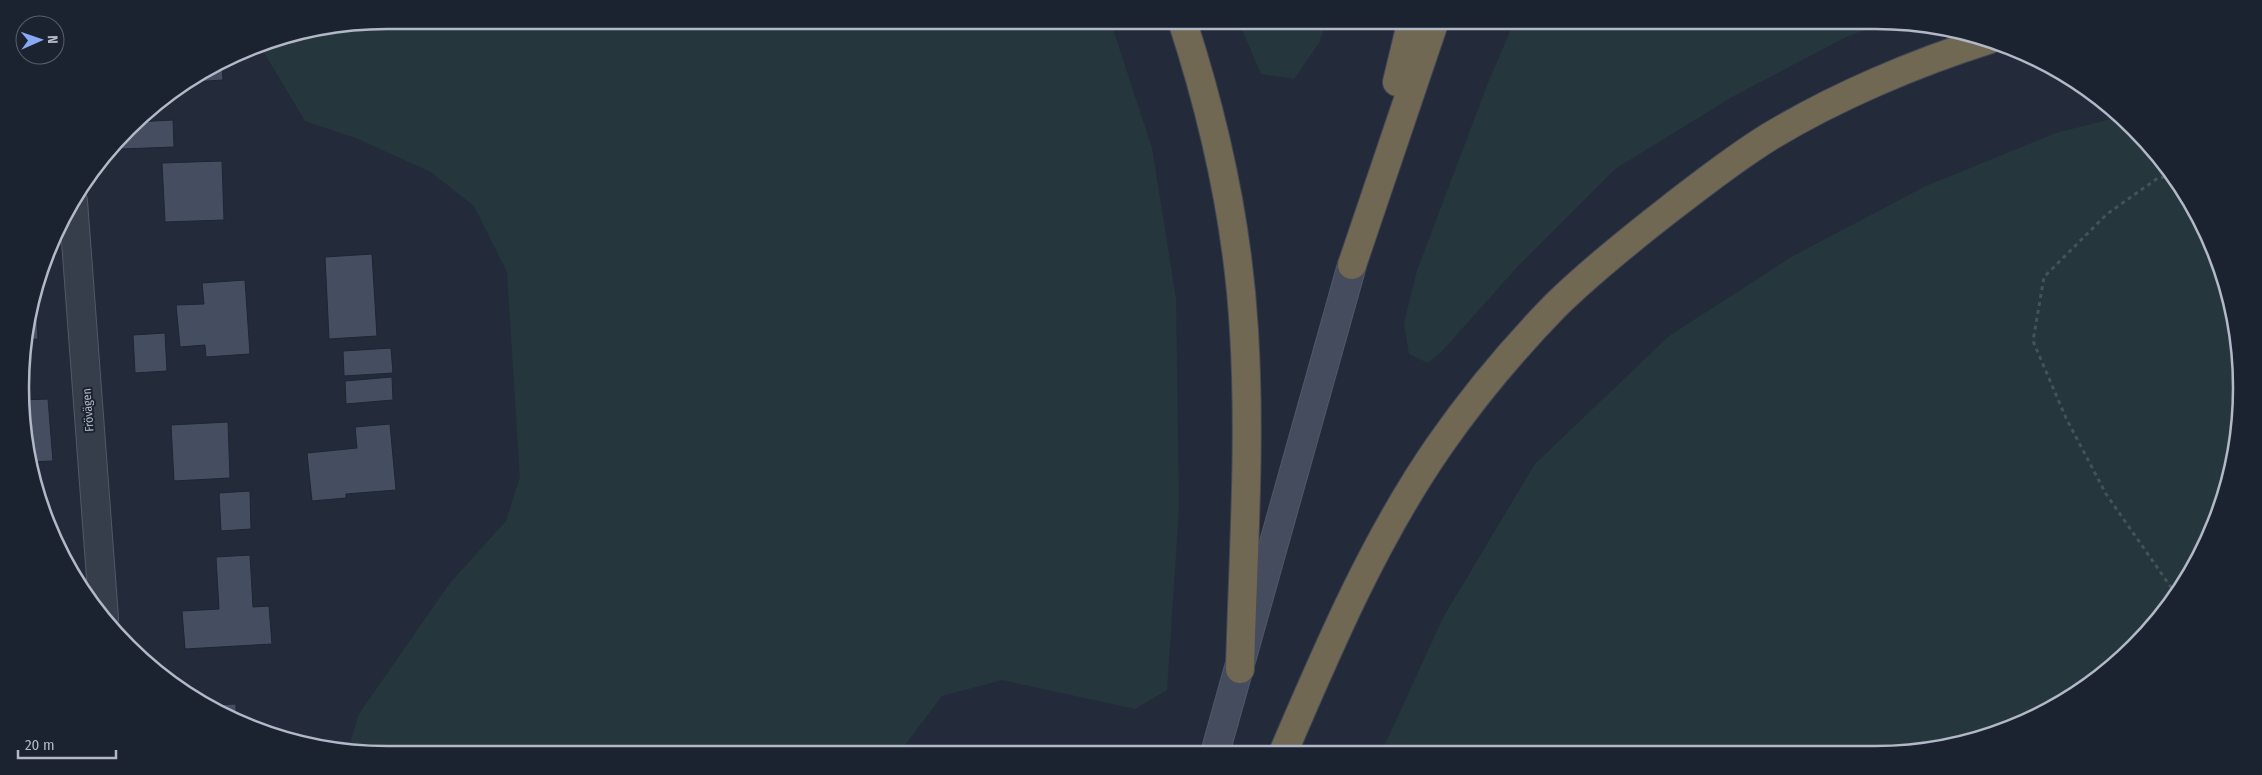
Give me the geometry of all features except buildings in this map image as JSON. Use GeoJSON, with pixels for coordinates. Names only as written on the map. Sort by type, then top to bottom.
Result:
{"type":"FeatureCollection","features":[{"type":"Feature","properties":{"kind":"highway"},"geometry":{"type":"LineString","coordinates":[[1185,29],[1201,79],[1223,169],[1236,249],[1244,331],[1247,423],[1240,668]]}},
{"type":"Feature","properties":{"kind":"highway"},"geometry":{"type":"LineString","coordinates":[[1352,265],[1410,29]]}},
{"type":"Feature","properties":{"kind":"highway"},"geometry":{"type":"LineString","coordinates":[[1352,265],[1432,29]]}},
{"type":"Feature","properties":{"kind":"highway"},"geometry":{"type":"LineString","coordinates":[[1287,746],[1354,595],[1395,518],[1444,439],[1489,381],[1556,306],[1628,242],[1704,182],[1769,137],[1860,90],[1944,54],[1976,44]]}},
{"type":"Feature","properties":{"kind":"main road"},"geometry":{"type":"LineString","coordinates":[[1217,746],[1352,265]]}},
{"type":"Feature","properties":{"kind":"street","name":"Frövägen"},"geometry":{"type":"LineString","coordinates":[[74,214],[103,606]]}},
{"type":"Feature","properties":{"kind":"path"},"geometry":{"type":"LineString","coordinates":[[2165,177],[2158,178],[2107,214],[2044,277],[2033,341],[2066,418],[2106,494],[2172,588]]}},
{"type":"Feature","properties":{"kind":"shaded area"},"geometry":{"type":"Polygon","coordinates":[[[388,29],[1113,29],[1152,148],[1176,299],[1179,508],[1167,690],[1135,709],[1002,680],[942,696],[904,746],[388,746],[350,744],[359,714],[450,583],[506,521],[520,477],[507,272],[474,206],[431,172],[356,138],[305,121],[263,51],[295,41],[341,32],[388,29]]]}},
{"type":"Feature","properties":{"kind":"shaded area"},"geometry":{"type":"Polygon","coordinates":[[[1242,29],[1324,29],[1319,43],[1294,79],[1261,74],[1242,29]]]}},
{"type":"Feature","properties":{"kind":"shaded area"},"geometry":{"type":"Polygon","coordinates":[[[1511,29],[1868,29],[1848,36],[1732,97],[1615,169],[1519,265],[1443,350],[1428,363],[1409,354],[1404,323],[1417,271],[1488,83],[1511,29]]]}},
{"type":"Feature","properties":{"kind":"shaded area"},"geometry":{"type":"Polygon","coordinates":[[[2112,119],[2144,151],[2173,188],[2206,250],[2221,295],[2230,341],[2233,388],[2230,434],[2221,480],[2206,525],[2173,587],[2144,624],[2111,657],[2074,686],[2012,719],[1967,734],[1921,743],[1874,746],[1384,746],[1444,616],[1535,464],[1669,336],[1793,256],[1926,186],[2056,133],[2112,119]]]}}]}
